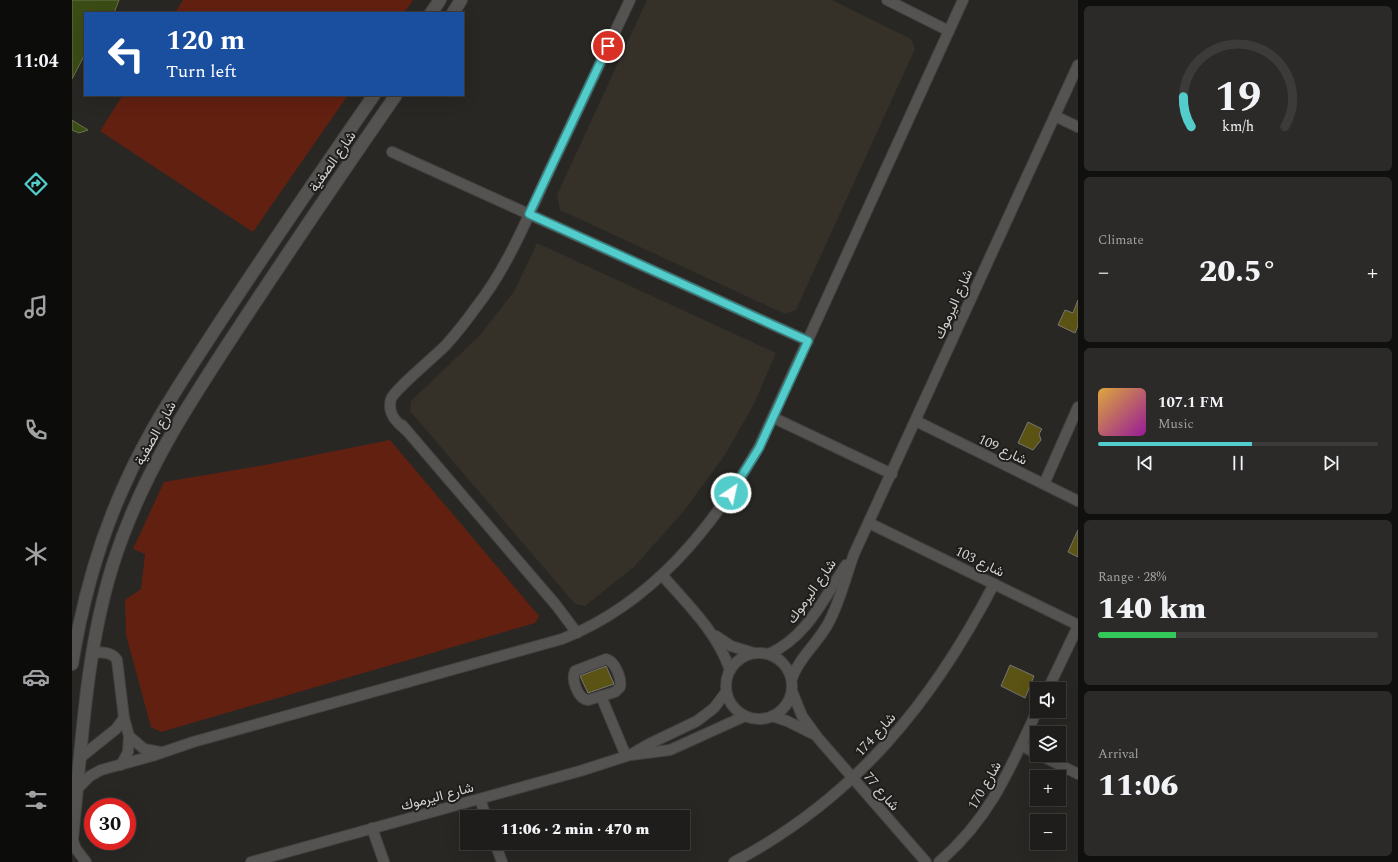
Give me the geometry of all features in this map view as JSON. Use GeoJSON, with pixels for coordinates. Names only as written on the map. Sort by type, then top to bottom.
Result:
{"type":"FeatureCollection","features":[{"type":"Feature","properties":{"kind":"main road"},"geometry":{"type":"LineString","coordinates":[[432,12],[440,0]]}},
{"type":"Feature","properties":{"kind":"main road"},"geometry":{"type":"LineString","coordinates":[[454,12],[462,0]]}},
{"type":"Feature","properties":{"kind":"main road","name":"شارع الصفية"},"geometry":{"type":"LineString","coordinates":[[72,664],[86,596],[112,514],[138,456],[170,398],[274,241],[373,96]]}},
{"type":"Feature","properties":{"kind":"main road","name":"شارع الصفية"},"geometry":{"type":"LineString","coordinates":[[72,838],[92,652],[107,586],[129,519],[166,441],[188,404],[292,247],[395,96]]}},
{"type":"Feature","properties":{"kind":"main road"},"geometry":{"type":"LineString","coordinates":[[112,514],[119,512],[129,519]]}},
{"type":"Feature","properties":{"kind":"street"},"geometry":{"type":"LineString","coordinates":[[577,633],[556,605],[406,430],[395,420],[390,410],[392,398],[445,346],[479,304],[494,282],[529,214],[630,0]]}},
{"type":"Feature","properties":{"kind":"street"},"geometry":{"type":"LineString","coordinates":[[887,0],[949,31]]}},
{"type":"Feature","properties":{"kind":"street"},"geometry":{"type":"LineString","coordinates":[[77,789],[95,772],[534,648],[577,633],[596,624],[631,602],[662,575],[706,528],[750,464],[774,418],[964,0]]}},
{"type":"Feature","properties":{"kind":"street","name":"شارع اليرموك"},"geometry":{"type":"LineString","coordinates":[[792,678],[802,658],[818,640],[830,620],[854,554],[892,474],[1078,65]]}},
{"type":"Feature","properties":{"kind":"street"},"geometry":{"type":"LineString","coordinates":[[1055,116],[1078,127]]}},
{"type":"Feature","properties":{"kind":"street"},"geometry":{"type":"LineString","coordinates":[[392,152],[808,341]]}},
{"type":"Feature","properties":{"kind":"street"},"geometry":{"type":"LineString","coordinates":[[1044,484],[1078,407]]}},
{"type":"Feature","properties":{"kind":"street"},"geometry":{"type":"LineString","coordinates":[[774,418],[892,474]]}},
{"type":"Feature","properties":{"kind":"street","name":"شارع 109"},"geometry":{"type":"LineString","coordinates":[[916,421],[1078,501]]}},
{"type":"Feature","properties":{"kind":"street","name":"شارع 103"},"geometry":{"type":"LineString","coordinates":[[869,523],[1078,626]]}},
{"type":"Feature","properties":{"kind":"street","name":"شارع اليرموك"},"geometry":{"type":"LineString","coordinates":[[769,654],[786,645],[801,632],[816,613],[854,554]]}},
{"type":"Feature","properties":{"kind":"street"},"geometry":{"type":"LineString","coordinates":[[662,575],[712,632],[722,650],[730,670]]}},
{"type":"Feature","properties":{"kind":"street","name":"شارع 174"},"geometry":{"type":"LineString","coordinates":[[734,862],[786,831],[820,807],[854,779],[902,725],[946,667],[994,584]]}},
{"type":"Feature","properties":{"kind":"street"},"geometry":{"type":"LineString","coordinates":[[1051,682],[1078,626]]}},
{"type":"Feature","properties":{"kind":"street"},"geometry":{"type":"LineString","coordinates":[[712,632],[731,646],[754,653],[769,654],[781,661],[792,678],[792,691],[785,706],[772,716],[754,719],[745,716],[733,706],[726,692],[726,684],[730,670],[740,659],[754,653]]}},
{"type":"Feature","properties":{"kind":"street"},"geometry":{"type":"LineString","coordinates":[[92,652],[109,653],[117,660],[124,718],[128,736],[128,752],[121,765]]}},
{"type":"Feature","properties":{"kind":"street"},"geometry":{"type":"LineString","coordinates":[[606,659],[612,662],[621,684],[618,690],[601,696],[588,700],[582,698],[574,674],[577,669],[606,659]]}},
{"type":"Feature","properties":{"kind":"street","name":"شارع 77"},"geometry":{"type":"LineString","coordinates":[[792,691],[802,716],[818,738],[926,862]]}},
{"type":"Feature","properties":{"kind":"street","name":"شارع اليرموك"},"geometry":{"type":"LineString","coordinates":[[628,756],[706,715],[726,692]]}},
{"type":"Feature","properties":{"kind":"street"},"geometry":{"type":"LineString","coordinates":[[601,696],[628,756]]}},
{"type":"Feature","properties":{"kind":"street","name":"شارع اليرموك"},"geometry":{"type":"LineString","coordinates":[[251,862],[264,860],[628,756],[658,753],[670,750],[745,716]]}},
{"type":"Feature","properties":{"kind":"street","name":"شارع 77"},"geometry":{"type":"LineString","coordinates":[[772,716],[788,721],[818,738]]}},
{"type":"Feature","properties":{"kind":"street"},"geometry":{"type":"LineString","coordinates":[[81,757],[116,729],[124,718]]}},
{"type":"Feature","properties":{"kind":"street","name":"شارع 170"},"geometry":{"type":"LineString","coordinates":[[939,862],[968,834],[984,814],[998,792],[1035,718]]}},
{"type":"Feature","properties":{"kind":"street"},"geometry":{"type":"LineString","coordinates":[[128,736],[148,751],[162,752]]}},
{"type":"Feature","properties":{"kind":"street"},"geometry":{"type":"LineString","coordinates":[[1021,746],[1030,750]]}},
{"type":"Feature","properties":{"kind":"street"},"geometry":{"type":"LineString","coordinates":[[1054,762],[1078,774]]}},
{"type":"Feature","properties":{"kind":"street"},"geometry":{"type":"LineString","coordinates":[[480,799],[484,810]]}},
{"type":"Feature","properties":{"kind":"street"},"geometry":{"type":"LineString","coordinates":[[372,828],[384,862]]}},
{"type":"Feature","properties":{"kind":"street"},"geometry":{"type":"LineString","coordinates":[[72,838],[76,849],[86,862]]}},
{"type":"Feature","properties":{"kind":"street"},"geometry":{"type":"LineString","coordinates":[[498,850],[502,862]]}},
{"type":"Feature","properties":{"kind":"shaded area"},"geometry":{"type":"Polygon","coordinates":[[[72,0],[119,0],[114,12],[84,12],[84,56],[72,79],[72,0]]]}},
{"type":"Feature","properties":{"kind":"shaded area"},"geometry":{"type":"Polygon","coordinates":[[[183,0],[413,0],[405,12],[176,12],[183,0]]]}},
{"type":"Feature","properties":{"kind":"shaded area"},"geometry":{"type":"Polygon","coordinates":[[[647,0],[832,0],[911,39],[915,49],[796,310],[785,314],[560,210],[557,195],[647,0]]]}},
{"type":"Feature","properties":{"kind":"shaded area"},"geometry":{"type":"Polygon","coordinates":[[[122,96],[347,96],[253,232],[100,131],[122,96]]]}},
{"type":"Feature","properties":{"kind":"shaded area"},"geometry":{"type":"Polygon","coordinates":[[[72,120],[88,130],[79,133],[72,130],[72,120]]]}},
{"type":"Feature","properties":{"kind":"shaded area"},"geometry":{"type":"Polygon","coordinates":[[[537,243],[776,353],[754,404],[725,455],[683,512],[634,567],[585,606],[575,604],[410,411],[411,401],[480,335],[515,290],[537,243]]]}},
{"type":"Feature","properties":{"kind":"shaded area"},"geometry":{"type":"Polygon","coordinates":[[[390,440],[539,616],[535,623],[161,732],[151,727],[126,635],[125,600],[141,589],[145,554],[133,549],[164,482],[265,465],[390,440]]]}},
{"type":"Feature","properties":{"kind":"building"},"geometry":{"type":"Polygon","coordinates":[[[1078,300],[1078,326],[1075,333],[1058,325],[1065,310],[1073,313],[1078,300]]]}},
{"type":"Feature","properties":{"kind":"building"},"geometry":{"type":"Polygon","coordinates":[[[1028,422],[1042,429],[1039,434],[1041,440],[1033,450],[1018,443],[1028,422]]]}},
{"type":"Feature","properties":{"kind":"building"},"geometry":{"type":"Polygon","coordinates":[[[1078,530],[1078,557],[1068,552],[1078,530]]]}},
{"type":"Feature","properties":{"kind":"building"},"geometry":{"type":"Polygon","coordinates":[[[1010,665],[1034,676],[1032,682],[1030,682],[1025,698],[1001,686],[1010,665]]]}},
{"type":"Feature","properties":{"kind":"building"},"geometry":{"type":"Polygon","coordinates":[[[606,666],[614,684],[588,693],[580,676],[606,666]]]}},
{"type":"Feature","properties":{"kind":"route"},"geometry":{"type":"LineString","coordinates":[[608,46],[529,214],[808,341],[759,448],[731,493]]}}]}
